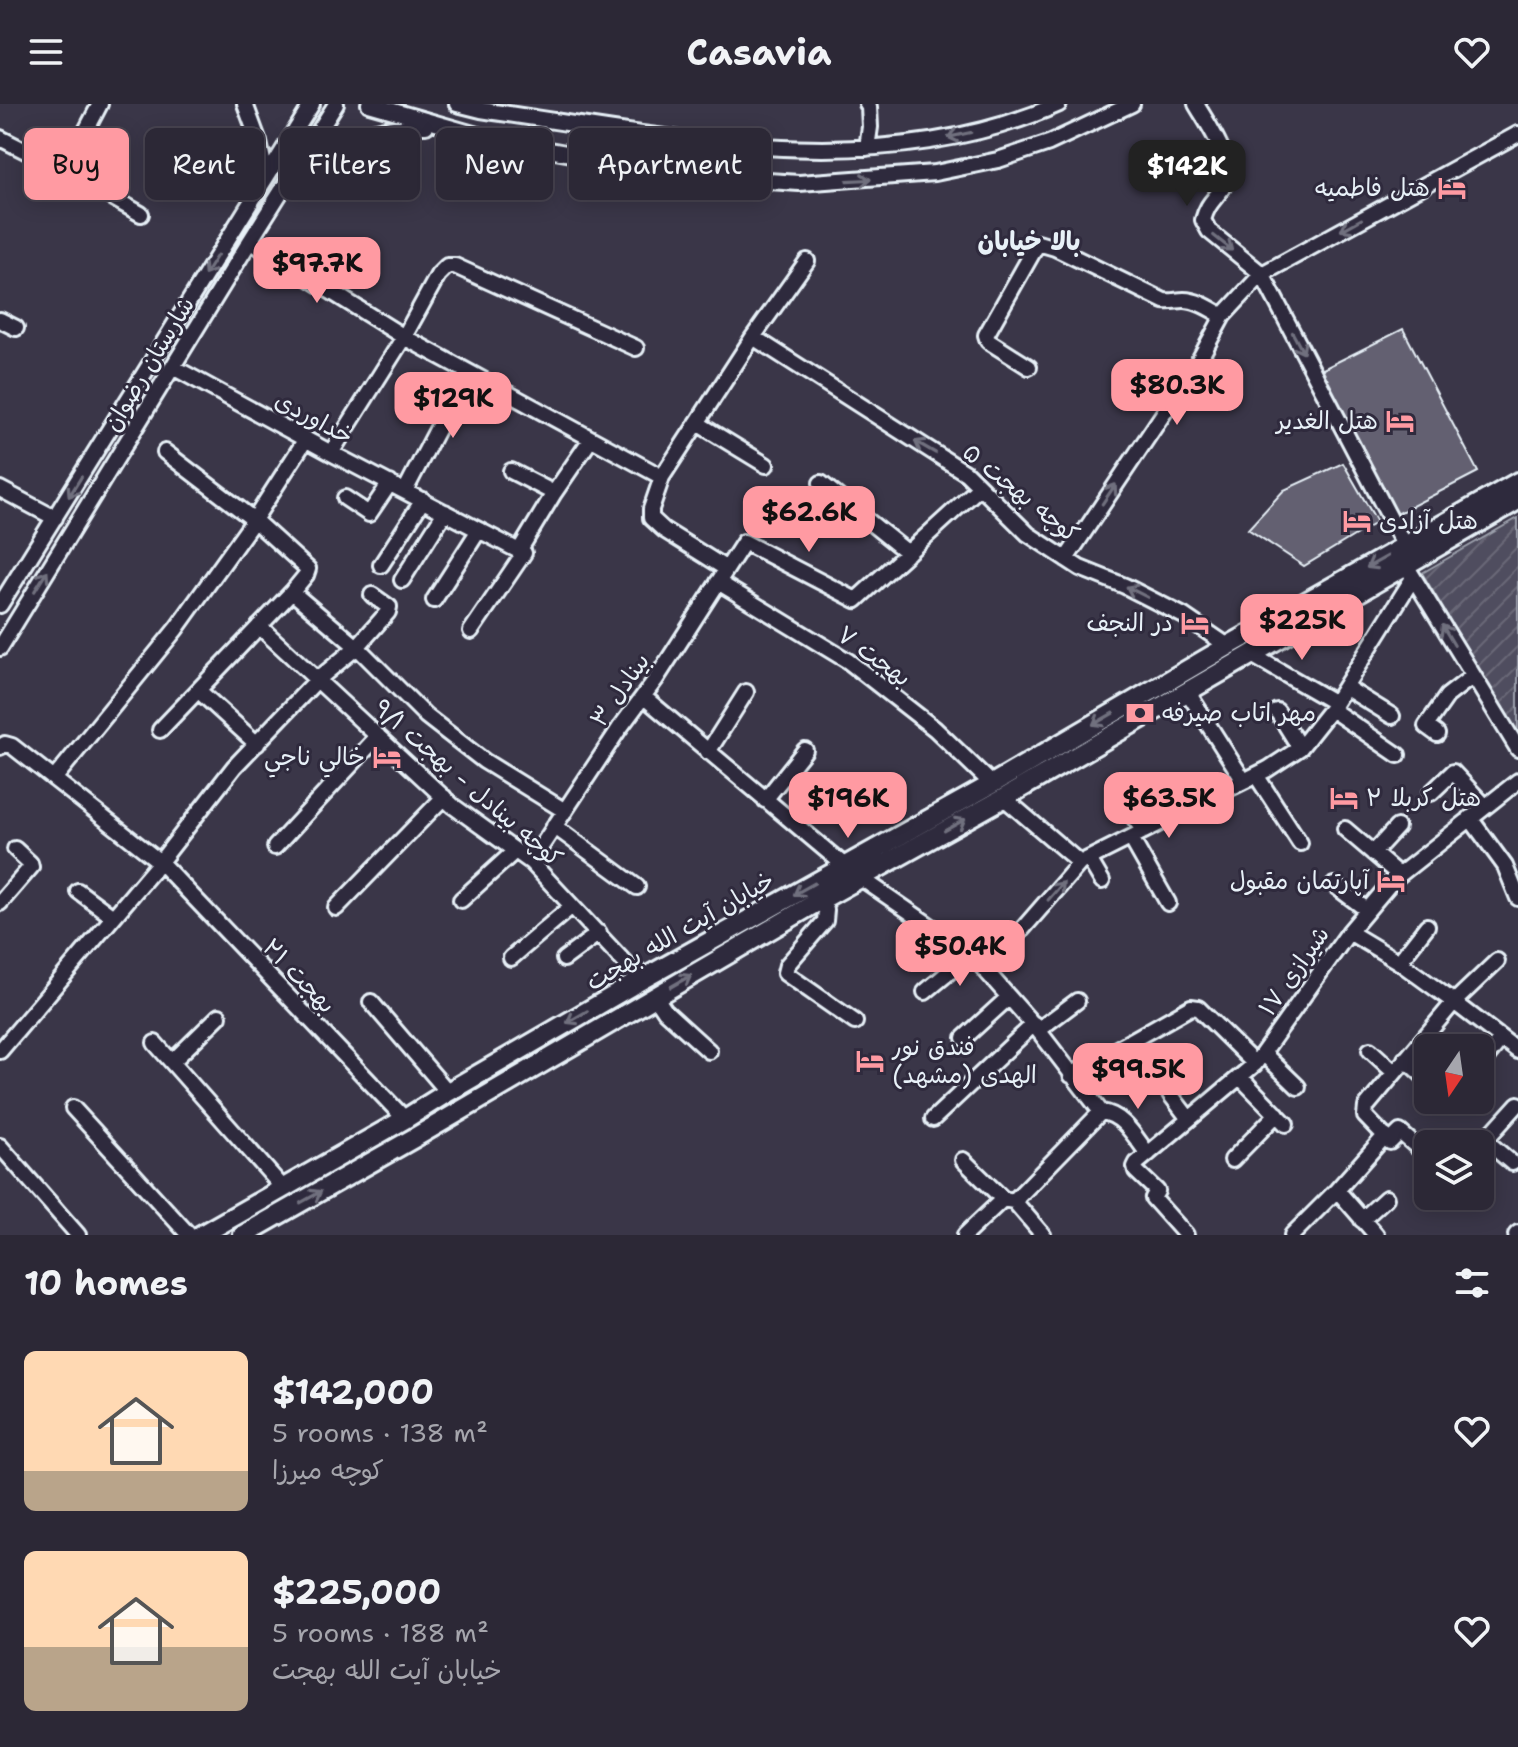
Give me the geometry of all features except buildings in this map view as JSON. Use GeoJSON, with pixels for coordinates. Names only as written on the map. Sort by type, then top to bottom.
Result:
{"type":"FeatureCollection","features":[{"type":"Feature","properties":{"kind":"main road","name":"خیابان آیت الله بهجت"},"geometry":{"type":"LineString","coordinates":[[244,1235],[861,878],[1228,646],[1408,563],[1518,482]]}},
{"type":"Feature","properties":{"kind":"main road","name":"خیابان آیت الله بهجت"},"geometry":{"type":"LineString","coordinates":[[201,1235],[641,980],[845,866],[998,791],[1187,691],[1518,500]]}},
{"type":"Feature","properties":{"kind":"street"},"geometry":{"type":"LineString","coordinates":[[87,128],[100,104]]}},
{"type":"Feature","properties":{"kind":"street"},"geometry":{"type":"LineString","coordinates":[[245,104],[259,142],[266,175]]}},
{"type":"Feature","properties":{"kind":"street","name":"شارستان رضوان"},"geometry":{"type":"LineString","coordinates":[[0,605],[312,104]]}},
{"type":"Feature","properties":{"kind":"street","name":"شارستان رضوان"},"geometry":{"type":"LineString","coordinates":[[321,128],[336,104]]}},
{"type":"Feature","properties":{"kind":"street"},"geometry":{"type":"LineString","coordinates":[[369,104],[444,126],[549,150],[695,176],[799,183],[935,173],[998,160],[1049,143],[1132,104]]}},
{"type":"Feature","properties":{"kind":"street"},"geometry":{"type":"LineString","coordinates":[[457,104],[699,141],[800,150],[867,148],[930,141],[988,129],[1059,104]]}},
{"type":"Feature","properties":{"kind":"street"},"geometry":{"type":"LineString","coordinates":[[867,104],[870,127],[867,148]]}},
{"type":"Feature","properties":{"kind":"street"},"geometry":{"type":"LineString","coordinates":[[1196,104],[1226,160],[1228,177],[1207,207],[1203,220],[1209,231],[1262,274],[1408,563],[1518,749]]}},
{"type":"Feature","properties":{"kind":"street"},"geometry":{"type":"LineString","coordinates":[[392,128],[444,126]]}},
{"type":"Feature","properties":{"kind":"street"},"geometry":{"type":"LineString","coordinates":[[1066,559],[1198,362],[1223,316],[1262,274],[1518,134]]}},
{"type":"Feature","properties":{"kind":"street"},"geometry":{"type":"LineString","coordinates":[[0,138],[24,150]]}},
{"type":"Feature","properties":{"kind":"street","name":"شارستان رضوان"},"geometry":{"type":"LineString","coordinates":[[0,648],[280,193]]}},
{"type":"Feature","properties":{"kind":"street"},"geometry":{"type":"LineString","coordinates":[[116,200],[141,214]]}},
{"type":"Feature","properties":{"kind":"street"},"geometry":{"type":"LineString","coordinates":[[250,241],[404,337],[662,477],[753,337],[807,261]]}},
{"type":"Feature","properties":{"kind":"street"},"geometry":{"type":"LineString","coordinates":[[1029,367],[988,341],[986,335],[1038,243],[1055,248],[1164,301],[1193,301],[1223,316]]}},
{"type":"Feature","properties":{"kind":"street"},"geometry":{"type":"LineString","coordinates":[[331,453],[404,337],[438,275],[447,266],[455,266],[636,348]]}},
{"type":"Feature","properties":{"kind":"street"},"geometry":{"type":"LineString","coordinates":[[0,320],[16,328]]}},
{"type":"Feature","properties":{"kind":"street","name":"کوچه بهجت ۵"},"geometry":{"type":"LineString","coordinates":[[753,337],[966,473],[1028,534],[1066,559],[1184,616],[1228,646]]}},
{"type":"Feature","properties":{"kind":"street","name":"خداوردی"},"geometry":{"type":"LineString","coordinates":[[173,367],[522,552]]}},
{"type":"Feature","properties":{"kind":"street"},"geometry":{"type":"LineString","coordinates":[[405,491],[467,372]]}},
{"type":"Feature","properties":{"kind":"street"},"geometry":{"type":"LineString","coordinates":[[697,423],[766,465]]}},
{"type":"Feature","properties":{"kind":"street"},"geometry":{"type":"LineString","coordinates":[[54,779],[176,629],[254,520],[306,439]]}},
{"type":"Feature","properties":{"kind":"street"},"geometry":{"type":"LineString","coordinates":[[471,631],[522,552],[554,493],[591,439]]}},
{"type":"Feature","properties":{"kind":"street"},"geometry":{"type":"LineString","coordinates":[[160,730],[292,592],[308,569],[254,520],[165,452]]}},
{"type":"Feature","properties":{"kind":"street"},"geometry":{"type":"LineString","coordinates":[[511,471],[554,493]]}},
{"type":"Feature","properties":{"kind":"street","name":"بهجت ۷"},"geometry":{"type":"LineString","coordinates":[[662,477],[651,518],[664,530],[721,575],[848,661],[935,729],[998,791],[1084,861],[1102,881]]}},
{"type":"Feature","properties":{"kind":"street"},"geometry":{"type":"LineString","coordinates":[[345,498],[369,514],[390,483]]}},
{"type":"Feature","properties":{"kind":"street"},"geometry":{"type":"LineString","coordinates":[[821,483],[908,553],[980,487]]}},
{"type":"Feature","properties":{"kind":"street"},"geometry":{"type":"LineString","coordinates":[[0,489],[55,518]]}},
{"type":"Feature","properties":{"kind":"street"},"geometry":{"type":"LineString","coordinates":[[381,565],[423,500]]}},
{"type":"Feature","properties":{"kind":"street"},"geometry":{"type":"LineString","coordinates":[[402,580],[445,512]]}},
{"type":"Feature","properties":{"kind":"street"},"geometry":{"type":"LineString","coordinates":[[434,600],[479,530]]}},
{"type":"Feature","properties":{"kind":"street","name":"بینادل ۳"},"geometry":{"type":"LineString","coordinates":[[531,862],[619,729],[644,697],[744,542],[856,600],[908,553]]}},
{"type":"Feature","properties":{"kind":"street"},"geometry":{"type":"LineString","coordinates":[[986,971],[1084,861],[1250,778],[1300,748],[1345,687],[1408,563]]}},
{"type":"Feature","properties":{"kind":"street"},"geometry":{"type":"LineString","coordinates":[[292,592],[357,647],[426,716],[484,761],[565,811]]}},
{"type":"Feature","properties":{"kind":"street"},"geometry":{"type":"LineString","coordinates":[[0,1051],[160,862],[234,767],[317,680],[357,647],[389,610],[372,595]]}},
{"type":"Feature","properties":{"kind":"street","name":"کوچه بینادل - بهجت ۹/۱"},"geometry":{"type":"LineString","coordinates":[[259,626],[444,797],[531,862],[641,980]]}},
{"type":"Feature","properties":{"kind":"street"},"geometry":{"type":"LineString","coordinates":[[1250,654],[1333,706],[1398,755]]}},
{"type":"Feature","properties":{"kind":"street"},"geometry":{"type":"LineString","coordinates":[[1437,734],[1426,726],[1447,696],[1473,676]]}},
{"type":"Feature","properties":{"kind":"street"},"geometry":{"type":"LineString","coordinates":[[1345,687],[1392,716]]}},
{"type":"Feature","properties":{"kind":"street"},"geometry":{"type":"LineString","coordinates":[[199,691],[257,744]]}},
{"type":"Feature","properties":{"kind":"street"},"geometry":{"type":"LineString","coordinates":[[1187,691],[1300,843]]}},
{"type":"Feature","properties":{"kind":"street"},"geometry":{"type":"LineString","coordinates":[[708,752],[746,692]]}},
{"type":"Feature","properties":{"kind":"street"},"geometry":{"type":"LineString","coordinates":[[644,697],[845,866]]}},
{"type":"Feature","properties":{"kind":"street"},"geometry":{"type":"LineString","coordinates":[[1277,711],[1300,748]]}},
{"type":"Feature","properties":{"kind":"street"},"geometry":{"type":"LineString","coordinates":[[275,847],[378,736]]}},
{"type":"Feature","properties":{"kind":"street","name":"بهجت ۲۱"},"geometry":{"type":"LineString","coordinates":[[0,747],[5,744],[12,746],[160,862],[405,1119]]}},
{"type":"Feature","properties":{"kind":"street"},"geometry":{"type":"LineString","coordinates":[[765,800],[805,750]]}},
{"type":"Feature","properties":{"kind":"street"},"geometry":{"type":"LineString","coordinates":[[1431,793],[1453,772],[1485,806]]}},
{"type":"Feature","properties":{"kind":"street","name":"شیرازی ۱۷"},"geometry":{"type":"LineString","coordinates":[[1148,1154],[1259,1059],[1349,932],[1399,875],[1518,781]]}},
{"type":"Feature","properties":{"kind":"street"},"geometry":{"type":"LineString","coordinates":[[336,908],[444,797]]}},
{"type":"Feature","properties":{"kind":"street"},"geometry":{"type":"LineString","coordinates":[[1122,801],[1168,903]]}},
{"type":"Feature","properties":{"kind":"street"},"geometry":{"type":"LineString","coordinates":[[1470,818],[1505,866],[1518,898]]}},
{"type":"Feature","properties":{"kind":"street"},"geometry":{"type":"LineString","coordinates":[[554,826],[637,887]]}},
{"type":"Feature","properties":{"kind":"street"},"geometry":{"type":"LineString","coordinates":[[1373,853],[1397,827]]}},
{"type":"Feature","properties":{"kind":"street"},"geometry":{"type":"LineString","coordinates":[[1345,829],[1399,875]]}},
{"type":"Feature","properties":{"kind":"street"},"geometry":{"type":"LineString","coordinates":[[0,903],[31,867],[15,849]]}},
{"type":"Feature","properties":{"kind":"street"},"geometry":{"type":"LineString","coordinates":[[461,900],[515,851]]}},
{"type":"Feature","properties":{"kind":"street"},"geometry":{"type":"LineString","coordinates":[[861,878],[971,954],[1036,1027],[1101,1112],[1118,1117],[1148,1154],[1137,1163],[1136,1171],[1157,1191],[1153,1198],[1181,1234]]}},
{"type":"Feature","properties":{"kind":"street"},"geometry":{"type":"LineString","coordinates":[[1334,885],[1367,910]]}},
{"type":"Feature","properties":{"kind":"street"},"geometry":{"type":"LineString","coordinates":[[78,891],[113,917]]}},
{"type":"Feature","properties":{"kind":"street"},"geometry":{"type":"LineString","coordinates":[[819,901],[826,910],[825,921],[787,965],[785,973],[855,1022]]}},
{"type":"Feature","properties":{"kind":"street"},"geometry":{"type":"LineString","coordinates":[[511,958],[572,906]]}},
{"type":"Feature","properties":{"kind":"street"},"geometry":{"type":"LineString","coordinates":[[1399,962],[1427,926]]}},
{"type":"Feature","properties":{"kind":"street"},"geometry":{"type":"LineString","coordinates":[[1349,932],[1399,962],[1518,1051]]}},
{"type":"Feature","properties":{"kind":"street"},"geometry":{"type":"LineString","coordinates":[[564,959],[599,933]]}},
{"type":"Feature","properties":{"kind":"street"},"geometry":{"type":"LineString","coordinates":[[925,992],[971,954]]}},
{"type":"Feature","properties":{"kind":"street"},"geometry":{"type":"LineString","coordinates":[[1414,1144],[1400,1132],[1390,1142],[1365,1116],[1366,1107],[1454,1002],[1497,961]]}},
{"type":"Feature","properties":{"kind":"street"},"geometry":{"type":"LineString","coordinates":[[655,996],[665,1011],[709,1051]]}},
{"type":"Feature","properties":{"kind":"street"},"geometry":{"type":"LineString","coordinates":[[964,1038],[1009,997]]}},
{"type":"Feature","properties":{"kind":"street"},"geometry":{"type":"LineString","coordinates":[[933,1119],[1036,1027],[1077,1001]]}},
{"type":"Feature","properties":{"kind":"street"},"geometry":{"type":"LineString","coordinates":[[371,1002],[448,1092]]}},
{"type":"Feature","properties":{"kind":"street"},"geometry":{"type":"LineString","coordinates":[[1071,1075],[1191,1007],[1198,1008],[1298,1087]]}},
{"type":"Feature","properties":{"kind":"street"},"geometry":{"type":"LineString","coordinates":[[172,1062],[219,1016]]}},
{"type":"Feature","properties":{"kind":"street"},"geometry":{"type":"LineString","coordinates":[[0,1023],[12,1036]]}},
{"type":"Feature","properties":{"kind":"street"},"geometry":{"type":"LineString","coordinates":[[1494,1048],[1501,1039]]}},
{"type":"Feature","properties":{"kind":"street"},"geometry":{"type":"LineString","coordinates":[[155,1043],[283,1188]]}},
{"type":"Feature","properties":{"kind":"street"},"geometry":{"type":"LineString","coordinates":[[1370,1050],[1394,1072]]}},
{"type":"Feature","properties":{"kind":"street"},"geometry":{"type":"LineString","coordinates":[[1405,1059],[1414,1067]]}},
{"type":"Feature","properties":{"kind":"street"},"geometry":{"type":"LineString","coordinates":[[1232,1160],[1282,1119],[1240,1077]]}},
{"type":"Feature","properties":{"kind":"street"},"geometry":{"type":"LineString","coordinates":[[1170,1094],[1189,1119]]}},
{"type":"Feature","properties":{"kind":"street"},"geometry":{"type":"LineString","coordinates":[[1494,1131],[1518,1104]]}},
{"type":"Feature","properties":{"kind":"street"},"geometry":{"type":"LineString","coordinates":[[73,1108],[189,1235]]}},
{"type":"Feature","properties":{"kind":"street"},"geometry":{"type":"LineString","coordinates":[[965,1235],[1008,1200],[1101,1112]]}},
{"type":"Feature","properties":{"kind":"street"},"geometry":{"type":"LineString","coordinates":[[1293,1234],[1385,1136]]}},
{"type":"Feature","properties":{"kind":"street"},"geometry":{"type":"LineString","coordinates":[[0,1146],[78,1235]]}},
{"type":"Feature","properties":{"kind":"street"},"geometry":{"type":"LineString","coordinates":[[1494,1151],[1512,1163]]}},
{"type":"Feature","properties":{"kind":"street"},"geometry":{"type":"LineString","coordinates":[[963,1160],[1043,1235]]}},
{"type":"Feature","properties":{"kind":"street"},"geometry":{"type":"LineString","coordinates":[[1337,1190],[1376,1235]]}},
{"type":"Feature","properties":{"kind":"street"},"geometry":{"type":"LineString","coordinates":[[1362,1220],[1386,1198]]}},
{"type":"Feature","properties":{"kind":"shaded area"},"geometry":{"type":"Polygon","coordinates":[[[1518,518],[1518,735],[1422,573],[1518,518]]]}},
{"type":"Feature","properties":{"kind":"place","name":"هتل فاطمیه"},"geometry":{"type":"Point","coordinates":[1452,188]}},
{"type":"Feature","properties":{"kind":"place","name":"هتل الغدیر"},"geometry":{"type":"Point","coordinates":[1400,421]}},
{"type":"Feature","properties":{"kind":"place","name":"هتل آزادی"},"geometry":{"type":"Point","coordinates":[1357,521]}},
{"type":"Feature","properties":{"kind":"place","name":"در النجف"},"geometry":{"type":"Point","coordinates":[1195,623]}},
{"type":"Feature","properties":{"kind":"place","name":"مهر اتاب صيرفه"},"geometry":{"type":"Point","coordinates":[1140,713]}},
{"type":"Feature","properties":{"kind":"place","name":"خالي ناجي"},"geometry":{"type":"Point","coordinates":[387,757]}},
{"type":"Feature","properties":{"kind":"place","name":"هتل کربلا ۲"},"geometry":{"type":"Point","coordinates":[1344,798]}},
{"type":"Feature","properties":{"kind":"place","name":"آپارتمان مقبول"},"geometry":{"type":"Point","coordinates":[1391,881]}},
{"type":"Feature","properties":{"kind":"place","name":"فندق نور الهدى (مشهد)"},"geometry":{"type":"Point","coordinates":[870,1061]}},
{"type":"Feature","properties":{"kind":"district","name":"بالا خیابان"},"geometry":{"type":"Point","coordinates":[1029,241]}}]}
